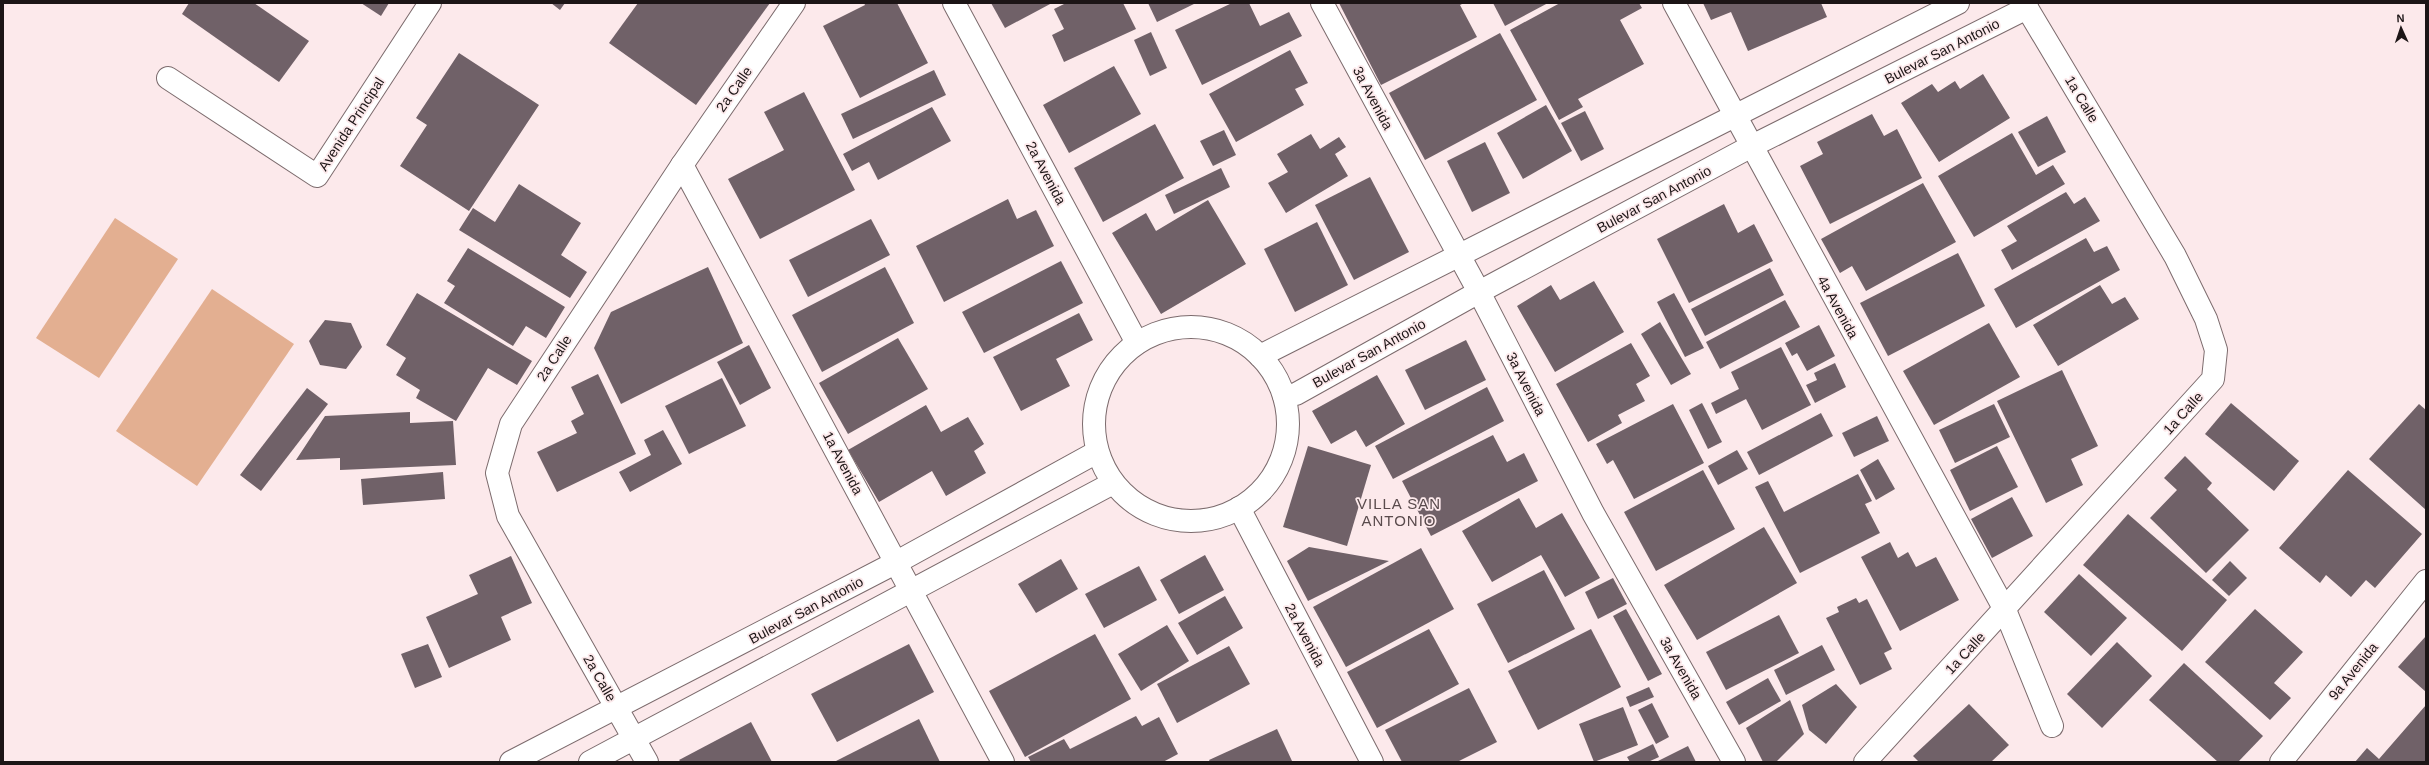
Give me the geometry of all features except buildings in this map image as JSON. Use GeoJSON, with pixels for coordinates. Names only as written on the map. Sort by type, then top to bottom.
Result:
{"type":"FeatureCollection","features":[{"type":"Feature","properties":{"kind":"street","name":"Avenida Principal"},"geometry":{"type":"LineString","coordinates":[[168,78],[317,176],[430,3]]}},
{"type":"Feature","properties":{"kind":"street","name":"2a Calle"},"geometry":{"type":"LineString","coordinates":[[634,738],[508,516],[497,473],[511,424],[682,164],[794,3]]}},
{"type":"Feature","properties":{"kind":"street","name":"2a Avenida"},"geometry":{"type":"LineString","coordinates":[[954,3],[1137,342]]}},
{"type":"Feature","properties":{"kind":"street","name":"3a Avenida"},"geometry":{"type":"LineString","coordinates":[[1322,3],[1479,292],[1593,513],[1734,762]]}},
{"type":"Feature","properties":{"kind":"street","name":"4a Avenida"},"geometry":{"type":"LineString","coordinates":[[1674,3],[1750,147],[2005,610],[2052,726]]}},
{"type":"Feature","properties":{"kind":"street"},"geometry":{"type":"LineString","coordinates":[[1260,356],[1958,3]]}},
{"type":"Feature","properties":{"kind":"street","name":"Bulevar San Antonio"},"geometry":{"type":"LineString","coordinates":[[1284,396],[1296,394],[1479,292],[1750,147],[2026,5]]}},
{"type":"Feature","properties":{"kind":"street","name":"1a Calle"},"geometry":{"type":"LineString","coordinates":[[1865,762],[2005,610],[2213,379],[2216,350],[2206,319],[2175,256],[2026,5]]}},
{"type":"Feature","properties":{"kind":"street","name":"1a Avenida"},"geometry":{"type":"LineString","coordinates":[[682,164],[897,562],[909,591],[1003,762]]}},
{"type":"Feature","properties":{"kind":"street"},"geometry":{"type":"LineString","coordinates":[[1193,327],[1222,332],[1260,356],[1271,369],[1284,396],[1288,428],[1281,460],[1264,488],[1239,508],[1213,518],[1185,521],[1158,515],[1133,503],[1113,483],[1104,469],[1097,452],[1093,422],[1099,391],[1114,364],[1137,342],[1164,330],[1193,327]]}},
{"type":"Feature","properties":{"kind":"street","name":"Bulevar San Antonio"},"geometry":{"type":"LineString","coordinates":[[512,762],[897,562],[1097,452]]}},
{"type":"Feature","properties":{"kind":"street"},"geometry":{"type":"LineString","coordinates":[[590,762],[1113,483]]}},
{"type":"Feature","properties":{"kind":"street","name":"2a Avenida"},"geometry":{"type":"LineString","coordinates":[[1239,508],[1372,762]]}},
{"type":"Feature","properties":{"kind":"street","name":"9a Avenida"},"geometry":{"type":"LineString","coordinates":[[2281,762],[2426,581]]}},
{"type":"Feature","properties":{"kind":"street"},"geometry":{"type":"LineString","coordinates":[[634,738],[647,762]]}},
{"type":"Feature","properties":{"kind":"shaded area"},"geometry":{"type":"Polygon","coordinates":[[[115,218],[178,259],[99,378],[36,338],[115,218]]]}},
{"type":"Feature","properties":{"kind":"shaded area"},"geometry":{"type":"Polygon","coordinates":[[[212,289],[294,344],[197,486],[116,431],[212,289]]]}},
{"type":"Feature","properties":{"kind":"district","name":"VILLA SAN ANTONIO"},"geometry":{"type":"Point","coordinates":[1399,512]}}]}
